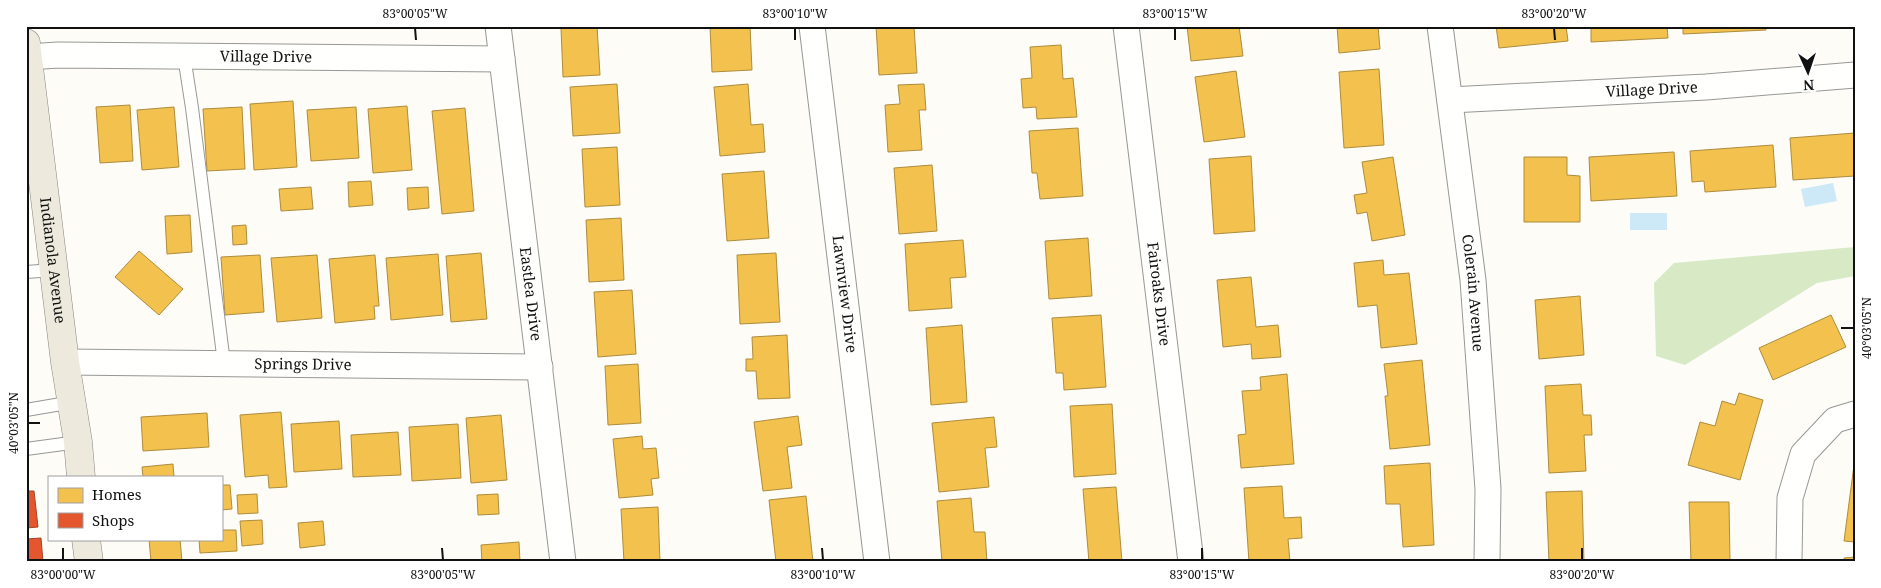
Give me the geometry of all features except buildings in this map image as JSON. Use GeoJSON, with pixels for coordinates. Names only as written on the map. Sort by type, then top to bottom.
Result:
{"type":"FeatureCollection","features":[{"type":"Feature","properties":{"kind":"main road","name":"Indianola Avenue"},"geometry":{"type":"LineString","coordinates":[[27,50],[32,145],[54,270],[65,362],[73,402],[81,476]]}},
{"type":"Feature","properties":{"kind":"main road"},"geometry":{"type":"LineString","coordinates":[[86,540],[89,562]]}},
{"type":"Feature","properties":{"kind":"street","name":"Eastlea Drive"},"geometry":{"type":"LineString","coordinates":[[498,26],[563,562]]}},
{"type":"Feature","properties":{"kind":"street","name":"Lawnview Drive"},"geometry":{"type":"LineString","coordinates":[[812,26],[877,562]]}},
{"type":"Feature","properties":{"kind":"street","name":"Fairoaks Drive"},"geometry":{"type":"LineString","coordinates":[[1126,26],[1191,562]]}},
{"type":"Feature","properties":{"kind":"street","name":"Colerain Avenue"},"geometry":{"type":"LineString","coordinates":[[1440,26],[1473,280],[1488,489],[1487,562]]}},
{"type":"Feature","properties":{"kind":"street","name":"Village Drive"},"geometry":{"type":"LineString","coordinates":[[27,50],[184,56],[502,59]]}},
{"type":"Feature","properties":{"kind":"street","name":"Village Drive"},"geometry":{"type":"LineString","coordinates":[[1450,100],[1706,88],[1855,74]]}},
{"type":"Feature","properties":{"kind":"street","name":"Springs Drive"},"geometry":{"type":"LineString","coordinates":[[65,362],[540,367]]}},
{"type":"Feature","properties":{"kind":"street"},"geometry":{"type":"LineString","coordinates":[[1789,562],[1790,498],[1803,454],[1835,420],[1855,414]]}},
{"type":"Feature","properties":{"kind":"lane"},"geometry":{"type":"LineString","coordinates":[[184,56],[224,363]]}},
{"type":"Feature","properties":{"kind":"lane"},"geometry":{"type":"LineString","coordinates":[[26,272],[54,270]]}},
{"type":"Feature","properties":{"kind":"lane"},"geometry":{"type":"LineString","coordinates":[[26,410],[73,402]]}},
{"type":"Feature","properties":{"kind":"lane"},"geometry":{"type":"LineString","coordinates":[[26,449],[78,442]]}},
{"type":"Feature","properties":{"kind":"green space"},"geometry":{"type":"Polygon","coordinates":[[[1855,247],[1855,276],[1817,283],[1685,365],[1656,356],[1654,283],[1674,263],[1855,247]]]}},
{"type":"Feature","properties":{"kind":"water"},"geometry":{"type":"Polygon","coordinates":[[[1833,183],[1837,201],[1805,207],[1801,189],[1833,183]]]}},
{"type":"Feature","properties":{"kind":"water"},"geometry":{"type":"Polygon","coordinates":[[[1630,213],[1667,213],[1667,230],[1630,230],[1630,213]]]}}]}
